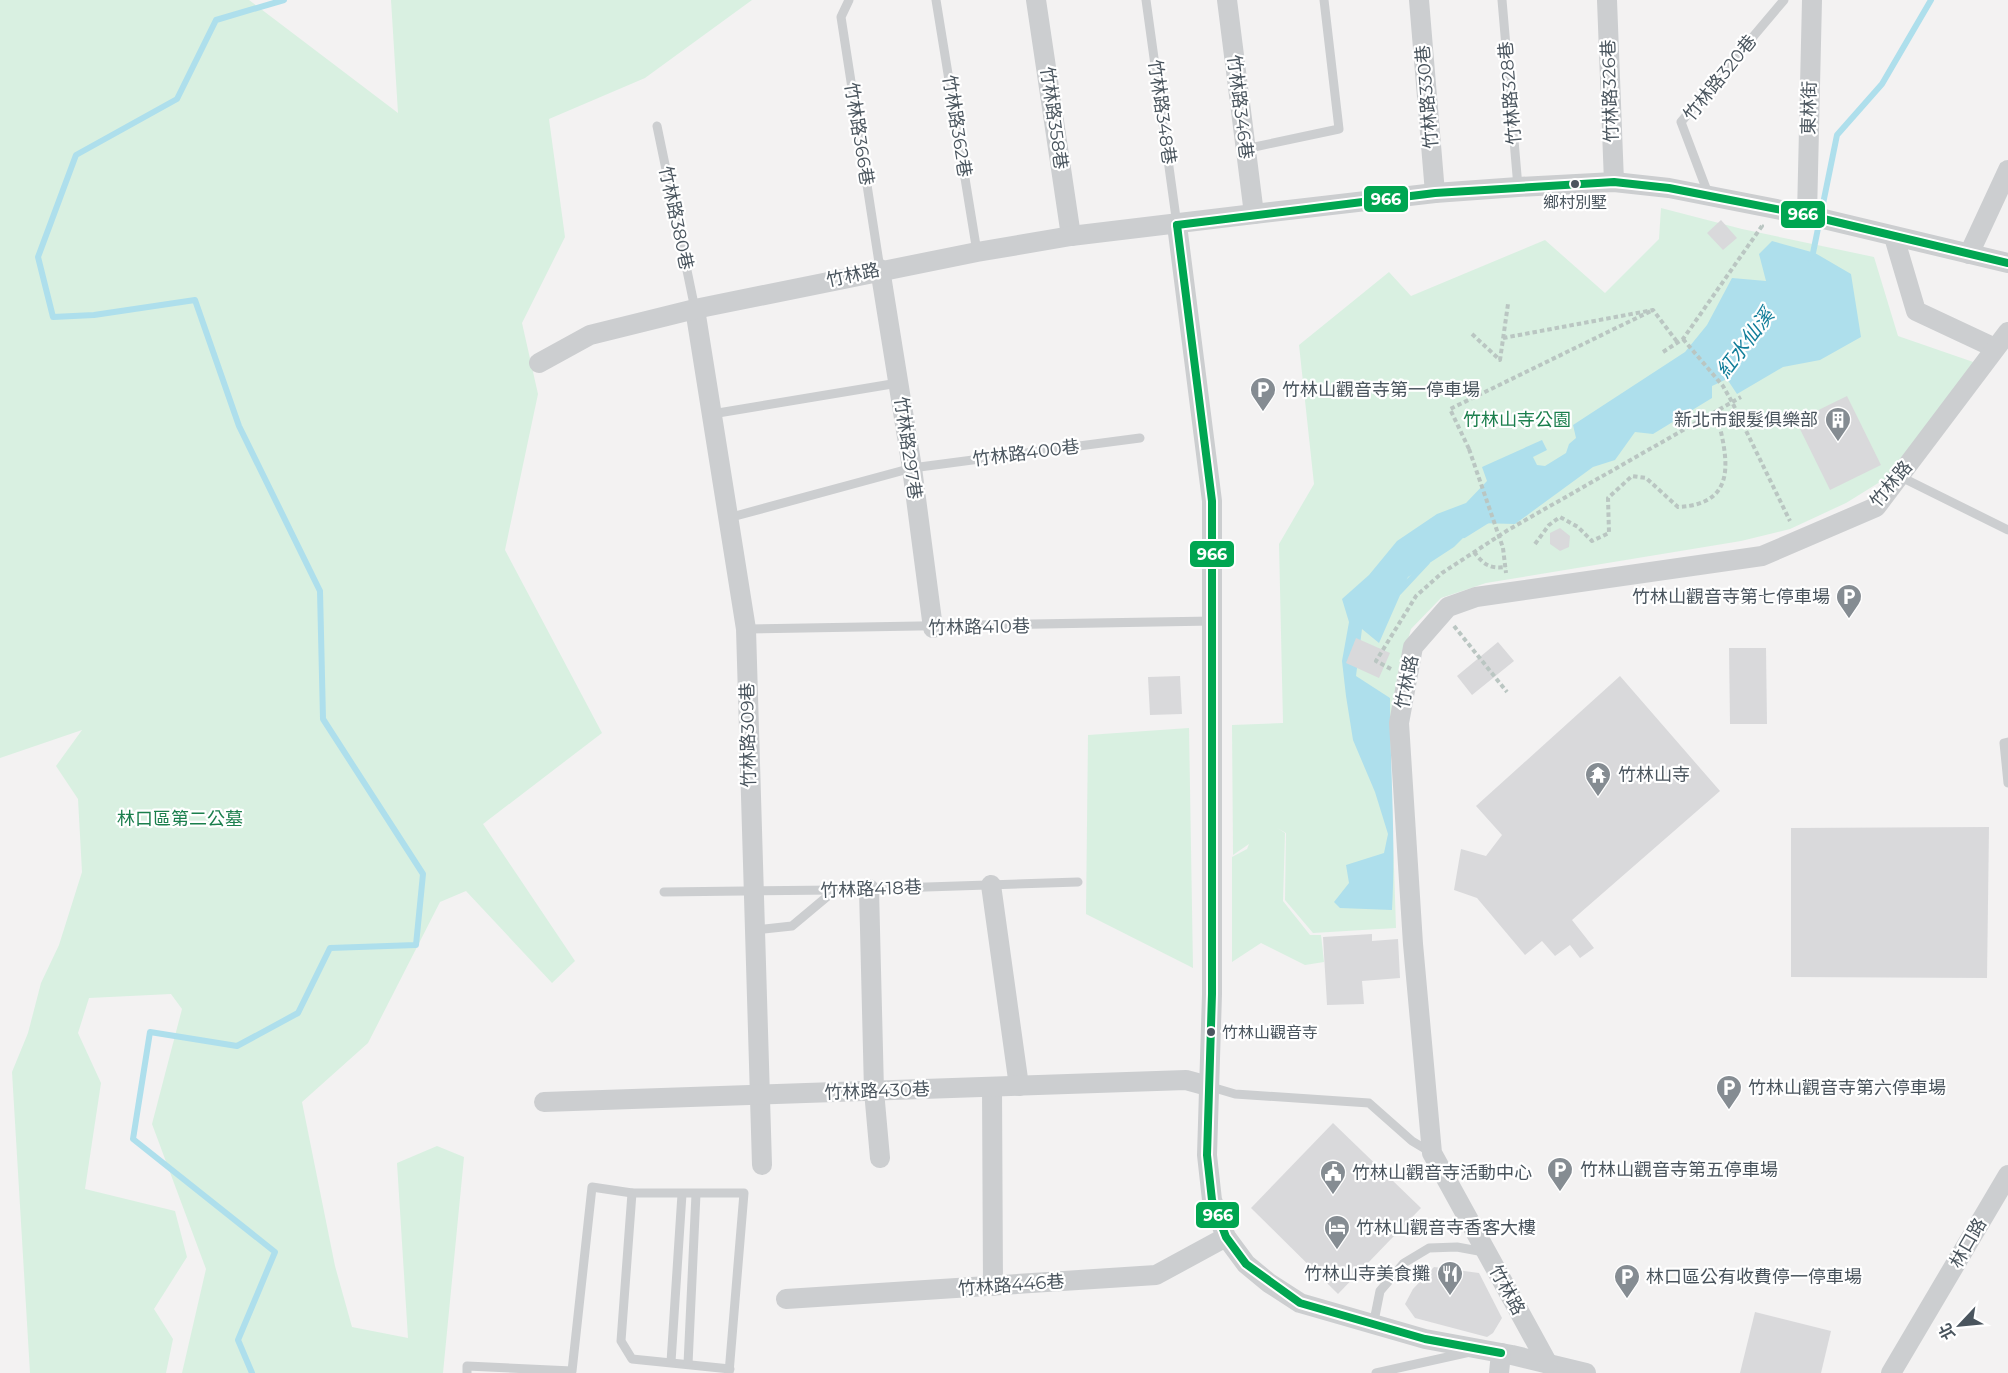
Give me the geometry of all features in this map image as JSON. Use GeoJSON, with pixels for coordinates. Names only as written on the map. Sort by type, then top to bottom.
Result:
{"type":"FeatureCollection","features":[{"type":"Feature","properties":{"kind":"street","name":"竹林路358巷"},"geometry":{"type":"LineString","coordinates":[[1036,0],[1071,236]]}},
{"type":"Feature","properties":{"kind":"street","name":"竹林路346巷"},"geometry":{"type":"LineString","coordinates":[[1227,0],[1254,214]]}},
{"type":"Feature","properties":{"kind":"street","name":"竹林路330巷"},"geometry":{"type":"LineString","coordinates":[[1419,0],[1435,193]]}},
{"type":"Feature","properties":{"kind":"street","name":"竹林路326巷"},"geometry":{"type":"LineString","coordinates":[[1607,0],[1614,182]]}},
{"type":"Feature","properties":{"kind":"street","name":"東林街"},"geometry":{"type":"LineString","coordinates":[[1807,215],[1812,0]]}},
{"type":"Feature","properties":{"kind":"street"},"geometry":{"type":"LineString","coordinates":[[1969,254],[2008,170]]}},
{"type":"Feature","properties":{"kind":"street","name":"竹林路"},"geometry":{"type":"LineString","coordinates":[[539,363],[590,335],[695,309],[977,252],[1071,236],[1254,214],[1435,193],[1518,187],[1614,182],[1709,196],[1807,215],[2008,263]]}},
{"type":"Feature","properties":{"kind":"street"},"geometry":{"type":"LineString","coordinates":[[1177,225],[1212,501],[1212,994],[1208,1086],[1208,1166],[1212,1200],[1226,1237],[1246,1264],[1300,1304],[1373,1326],[1586,1373]]}},
{"type":"Feature","properties":{"kind":"street"},"geometry":{"type":"LineString","coordinates":[[1894,237],[1917,311],[1995,348]]}},
{"type":"Feature","properties":{"kind":"street","name":"竹林路297巷"},"geometry":{"type":"LineString","coordinates":[[880,270],[912,468],[933,628]]}},
{"type":"Feature","properties":{"kind":"street","name":"竹林路309巷"},"geometry":{"type":"LineString","coordinates":[[695,309],[746,629],[752,891],[762,1165]]}},
{"type":"Feature","properties":{"kind":"street","name":"竹林路"},"geometry":{"type":"LineString","coordinates":[[1548,1364],[1432,1153],[1413,944],[1399,723],[1413,647],[1448,607],[1476,597],[1762,556],[1876,507],[2008,332]]}},
{"type":"Feature","properties":{"kind":"street"},"geometry":{"type":"LineString","coordinates":[[991,885],[1019,1086]]}},
{"type":"Feature","properties":{"kind":"street"},"geometry":{"type":"LineString","coordinates":[[869,889],[873,1091],[880,1158]]}},
{"type":"Feature","properties":{"kind":"street","name":"竹林路430巷"},"geometry":{"type":"LineString","coordinates":[[544,1102],[1186,1080],[1208,1086]]}},
{"type":"Feature","properties":{"kind":"street"},"geometry":{"type":"LineString","coordinates":[[992,1087],[993,1286]]}},
{"type":"Feature","properties":{"kind":"street","name":"林口路"},"geometry":{"type":"LineString","coordinates":[[1892,1373],[2008,1175]]}},
{"type":"Feature","properties":{"kind":"street","name":"竹林路446巷"},"geometry":{"type":"LineString","coordinates":[[786,1299],[1156,1275],[1226,1237]]}},
{"type":"Feature","properties":{"kind":"street"},"geometry":{"type":"LineString","coordinates":[[1492,1351],[1499,1373]]}},
{"type":"Feature","properties":{"kind":"lane","name":"竹林路366巷"},"geometry":{"type":"LineString","coordinates":[[849,0],[841,17],[880,270]]}},
{"type":"Feature","properties":{"kind":"lane","name":"竹林路362巷"},"geometry":{"type":"LineString","coordinates":[[936,0],[977,252]]}},
{"type":"Feature","properties":{"kind":"lane","name":"竹林路348巷"},"geometry":{"type":"LineString","coordinates":[[1146,0],[1177,225]]}},
{"type":"Feature","properties":{"kind":"lane"},"geometry":{"type":"LineString","coordinates":[[1245,149],[1339,129],[1324,0]]}},
{"type":"Feature","properties":{"kind":"lane","name":"竹林路328巷"},"geometry":{"type":"LineString","coordinates":[[1502,0],[1518,187]]}},
{"type":"Feature","properties":{"kind":"lane","name":"竹林路320巷"},"geometry":{"type":"LineString","coordinates":[[1709,196],[1681,122],[1784,0]]}},
{"type":"Feature","properties":{"kind":"lane","name":"竹林路380巷"},"geometry":{"type":"LineString","coordinates":[[657,126],[695,309]]}},
{"type":"Feature","properties":{"kind":"lane"},"geometry":{"type":"LineString","coordinates":[[712,414],[898,383]]}},
{"type":"Feature","properties":{"kind":"lane","name":"竹林路400巷"},"geometry":{"type":"LineString","coordinates":[[728,518],[912,468],[1140,438]]}},
{"type":"Feature","properties":{"kind":"lane"},"geometry":{"type":"LineString","coordinates":[[1899,476],[2008,530]]}},
{"type":"Feature","properties":{"kind":"lane","name":"竹林路410巷"},"geometry":{"type":"LineString","coordinates":[[746,629],[933,628],[1212,621]]}},
{"type":"Feature","properties":{"kind":"lane"},"geometry":{"type":"LineString","coordinates":[[2008,742],[2004,743],[2008,783]]}},
{"type":"Feature","properties":{"kind":"lane","name":"竹林路418巷"},"geometry":{"type":"LineString","coordinates":[[664,892],[835,890],[1078,882]]}},
{"type":"Feature","properties":{"kind":"lane"},"geometry":{"type":"LineString","coordinates":[[754,930],[792,926],[835,890]]}},
{"type":"Feature","properties":{"kind":"lane"},"geometry":{"type":"LineString","coordinates":[[1208,1086],[1235,1094],[1369,1103],[1412,1141],[1432,1153]]}},
{"type":"Feature","properties":{"kind":"lane"},"geometry":{"type":"LineString","coordinates":[[467,1373],[468,1366],[572,1372],[592,1187],[632,1193],[744,1194],[730,1371],[688,1364],[632,1359],[621,1341],[632,1193]]}},
{"type":"Feature","properties":{"kind":"lane"},"geometry":{"type":"LineString","coordinates":[[671,1362],[682,1194]]}},
{"type":"Feature","properties":{"kind":"lane"},"geometry":{"type":"LineString","coordinates":[[688,1364],[696,1194]]}},
{"type":"Feature","properties":{"kind":"lane"},"geometry":{"type":"LineString","coordinates":[[1373,1326],[1380,1291],[1404,1263],[1429,1248],[1457,1246],[1486,1252]]}},
{"type":"Feature","properties":{"kind":"lane"},"geometry":{"type":"LineString","coordinates":[[1376,1373],[1492,1351]]}},
{"type":"Feature","properties":{"kind":"path"},"geometry":{"type":"LineString","coordinates":[[1663,352],[1683,339],[1762,226],[1752,224]]}},
{"type":"Feature","properties":{"kind":"path"},"geometry":{"type":"LineString","coordinates":[[1472,334],[1500,360],[1508,304]]}},
{"type":"Feature","properties":{"kind":"path"},"geometry":{"type":"LineString","coordinates":[[1653,310],[1678,343]]}},
{"type":"Feature","properties":{"kind":"path"},"geometry":{"type":"LineString","coordinates":[[1503,338],[1653,310]]}},
{"type":"Feature","properties":{"kind":"path"},"geometry":{"type":"LineString","coordinates":[[1503,548],[1469,449],[1450,409],[1653,310]]}},
{"type":"Feature","properties":{"kind":"path"},"geometry":{"type":"LineString","coordinates":[[1683,339],[1723,386],[1790,521]]}},
{"type":"Feature","properties":{"kind":"path"},"geometry":{"type":"LineString","coordinates":[[1393,670],[1376,661],[1416,596],[1442,573],[1474,552],[1741,397]]}},
{"type":"Feature","properties":{"kind":"path"},"geometry":{"type":"LineString","coordinates":[[1535,544],[1550,525],[1560,518],[1578,527],[1592,541],[1609,533],[1608,498],[1632,476],[1646,478],[1678,507],[1696,506],[1712,496],[1724,484],[1727,458],[1716,411]]}},
{"type":"Feature","properties":{"kind":"path"},"geometry":{"type":"LineString","coordinates":[[1474,552],[1484,564],[1493,569],[1506,567]]}},
{"type":"Feature","properties":{"kind":"path"},"geometry":{"type":"LineString","coordinates":[[1453,626],[1507,692]]}},
{"type":"Feature","properties":{"kind":"green space","name":"林口區第二公墓"},"geometry":{"type":"Polygon","coordinates":[[[0,0],[249,0],[398,113],[391,0],[752,0],[645,78],[549,119],[565,237],[522,323],[538,394],[505,550],[602,733],[483,824],[575,961],[552,983],[466,891],[440,902],[368,1043],[302,1102],[335,1266],[352,1327],[408,1338],[397,1163],[437,1146],[464,1157],[443,1373],[182,1373],[206,1269],[152,1124],[182,1009],[171,994],[89,998],[78,1033],[101,1083],[85,1189],[175,1211],[187,1257],[154,1309],[173,1339],[166,1373],[30,1373],[12,1072],[28,1033],[41,983],[59,945],[82,872],[78,799],[56,766],[82,730],[0,758],[0,0]]]}},
{"type":"Feature","properties":{"kind":"green space","name":"竹林山寺公園"},"geometry":{"type":"Polygon","coordinates":[[[1661,208],[1742,229],[1874,257],[1898,336],[1979,364],[1896,472],[1846,503],[1790,529],[1741,541],[1486,583],[1441,598],[1411,629],[1397,677],[1390,746],[1396,928],[1313,933],[1285,900],[1286,833],[1277,828],[1285,833],[1283,901],[1310,935],[1321,935],[1324,962],[1305,965],[1261,943],[1232,962],[1232,857],[1247,849],[1249,844],[1233,855],[1232,725],[1283,723],[1279,544],[1314,484],[1299,345],[1389,272],[1411,296],[1545,240],[1605,293],[1659,239],[1661,208]]]}},
{"type":"Feature","properties":{"kind":"green space"},"geometry":{"type":"Polygon","coordinates":[[[1189,728],[1193,968],[1086,914],[1088,735],[1189,728]]]}},
{"type":"Feature","properties":{"kind":"water"},"geometry":{"type":"Polygon","coordinates":[[[1772,241],[1815,253],[1851,274],[1861,337],[1820,360],[1783,367],[1737,394],[1727,379],[1712,386],[1712,398],[1653,434],[1635,432],[1615,460],[1593,467],[1515,524],[1478,523],[1454,547],[1408,577],[1379,643],[1362,629],[1356,676],[1390,698],[1392,910],[1340,908],[1334,902],[1349,883],[1346,865],[1384,853],[1388,834],[1375,792],[1353,740],[1342,661],[1349,622],[1342,599],[1369,575],[1397,541],[1437,514],[1466,503],[1487,481],[1482,467],[1542,440],[1547,450],[1533,457],[1537,465],[1545,466],[1566,453],[1569,444],[1576,438],[1573,425],[1685,352],[1707,325],[1732,278],[1766,281],[1759,254],[1772,241]]]}},
{"type":"Feature","properties":{"kind":"building"},"geometry":{"type":"Polygon","coordinates":[[[1721,220],[1737,238],[1723,250],[1707,233],[1721,220]]]}},
{"type":"Feature","properties":{"kind":"building","name":"新北市銀髮俱樂部"},"geometry":{"type":"Polygon","coordinates":[[[1847,396],[1881,465],[1830,490],[1796,421],[1847,396]]]}},
{"type":"Feature","properties":{"kind":"building"},"geometry":{"type":"Polygon","coordinates":[[[1560,528],[1570,536],[1569,547],[1560,551],[1550,544],[1550,533],[1560,528]]]}},
{"type":"Feature","properties":{"kind":"building"},"geometry":{"type":"Polygon","coordinates":[[[1356,638],[1390,653],[1379,678],[1346,663],[1356,638]]]}},
{"type":"Feature","properties":{"kind":"building"},"geometry":{"type":"Polygon","coordinates":[[[1498,642],[1514,661],[1472,695],[1457,676],[1498,642]]]}},
{"type":"Feature","properties":{"kind":"building"},"geometry":{"type":"Polygon","coordinates":[[[1729,648],[1766,648],[1767,724],[1730,724],[1729,648]]]}},
{"type":"Feature","properties":{"kind":"building"},"geometry":{"type":"Polygon","coordinates":[[[1180,676],[1182,714],[1150,715],[1148,677],[1180,676]]]}},
{"type":"Feature","properties":{"kind":"building","name":"竹林山寺"},"geometry":{"type":"Polygon","coordinates":[[[1620,676],[1720,791],[1572,920],[1594,948],[1580,958],[1570,945],[1555,956],[1542,941],[1525,955],[1477,898],[1454,890],[1461,849],[1486,856],[1502,835],[1476,806],[1620,676]]]}},
{"type":"Feature","properties":{"kind":"building"},"geometry":{"type":"Polygon","coordinates":[[[1989,827],[1987,978],[1791,977],[1791,828],[1989,827]]]}},
{"type":"Feature","properties":{"kind":"building"},"geometry":{"type":"Polygon","coordinates":[[[1372,934],[1372,941],[1398,939],[1400,978],[1362,981],[1364,1004],[1327,1005],[1323,937],[1372,934]]]}},
{"type":"Feature","properties":{"kind":"building","name":"竹林山觀音寺香客大樓"},"geometry":{"type":"Polygon","coordinates":[[[1333,1123],[1421,1208],[1338,1294],[1251,1208],[1333,1123]]]}},
{"type":"Feature","properties":{"kind":"building","name":"竹林山寺美食攤"},"geometry":{"type":"Polygon","coordinates":[[[1434,1267],[1479,1273],[1502,1318],[1493,1333],[1487,1337],[1415,1318],[1405,1304],[1413,1289],[1434,1267]]]}},
{"type":"Feature","properties":{"kind":"building"},"geometry":{"type":"Polygon","coordinates":[[[1755,1312],[1831,1331],[1821,1373],[1740,1373],[1755,1312]]]}},
{"type":"Feature","properties":{"kind":"waterway"},"geometry":{"type":"LineString","coordinates":[[252,1373],[238,1340],[275,1252],[133,1139],[150,1032],[237,1046],[298,1013],[330,948],[416,945],[423,874],[323,719],[320,591],[239,426],[195,300],[94,315],[53,317],[38,257],[76,155],[177,99],[216,20],[284,0]]}},
{"type":"Feature","properties":{"kind":"waterway","name":"紅水仙溪"},"geometry":{"type":"LineString","coordinates":[[1809,258],[1813,253],[1837,135],[1882,84],[1931,0]]}},
{"type":"Feature","properties":{"kind":"waterway","name":"紅水仙溪"},"geometry":{"type":"LineString","coordinates":[[1464,535],[1488,520]]}},
{"type":"Feature","properties":{"kind":"waterway","name":"紅水仙溪"},"geometry":{"type":"LineString","coordinates":[[1399,592],[1427,562]]}},
{"type":"Feature","properties":{"kind":"transit line","name":"966"},"geometry":{"type":"LineString","coordinates":[[1177,225],[1435,193],[1614,182],[1669,188],[1807,215],[2008,263]]}},
{"type":"Feature","properties":{"kind":"transit line","name":"966"},"geometry":{"type":"LineString","coordinates":[[1177,225],[1212,501],[1212,994],[1207,1155],[1212,1200],[1226,1237],[1246,1264],[1300,1303],[1425,1339],[1501,1353]]}},
{"type":"Feature","properties":{"kind":"place","name":"鄉村別墅"},"geometry":{"type":"Point","coordinates":[1575,184]}},
{"type":"Feature","properties":{"kind":"place","name":"竹林山觀音寺第一停車場"},"geometry":{"type":"Point","coordinates":[1263,413]}},
{"type":"Feature","properties":{"kind":"place","name":"新北市銀髮俱樂部"},"geometry":{"type":"Point","coordinates":[1838,443]}},
{"type":"Feature","properties":{"kind":"place","name":"竹林山觀音寺第七停車場"},"geometry":{"type":"Point","coordinates":[1849,620]}},
{"type":"Feature","properties":{"kind":"place","name":"竹林山寺"},"geometry":{"type":"Point","coordinates":[1598,798]}},
{"type":"Feature","properties":{"kind":"place","name":"竹林山觀音寺"},"geometry":{"type":"Point","coordinates":[1211,1032]}},
{"type":"Feature","properties":{"kind":"place","name":"竹林山觀音寺第六停車場"},"geometry":{"type":"Point","coordinates":[1729,1111]}},
{"type":"Feature","properties":{"kind":"place","name":"竹林山觀音寺第五停車場"},"geometry":{"type":"Point","coordinates":[1560,1193]}},
{"type":"Feature","properties":{"kind":"place","name":"竹林山觀音寺活動中心"},"geometry":{"type":"Point","coordinates":[1333,1196]}},
{"type":"Feature","properties":{"kind":"place","name":"竹林山觀音寺香客大樓"},"geometry":{"type":"Point","coordinates":[1337,1251]}},
{"type":"Feature","properties":{"kind":"place","name":"竹林山寺美食攤"},"geometry":{"type":"Point","coordinates":[1450,1297]}},
{"type":"Feature","properties":{"kind":"place","name":"林口區公有收費停一停車場"},"geometry":{"type":"Point","coordinates":[1627,1300]}}]}
